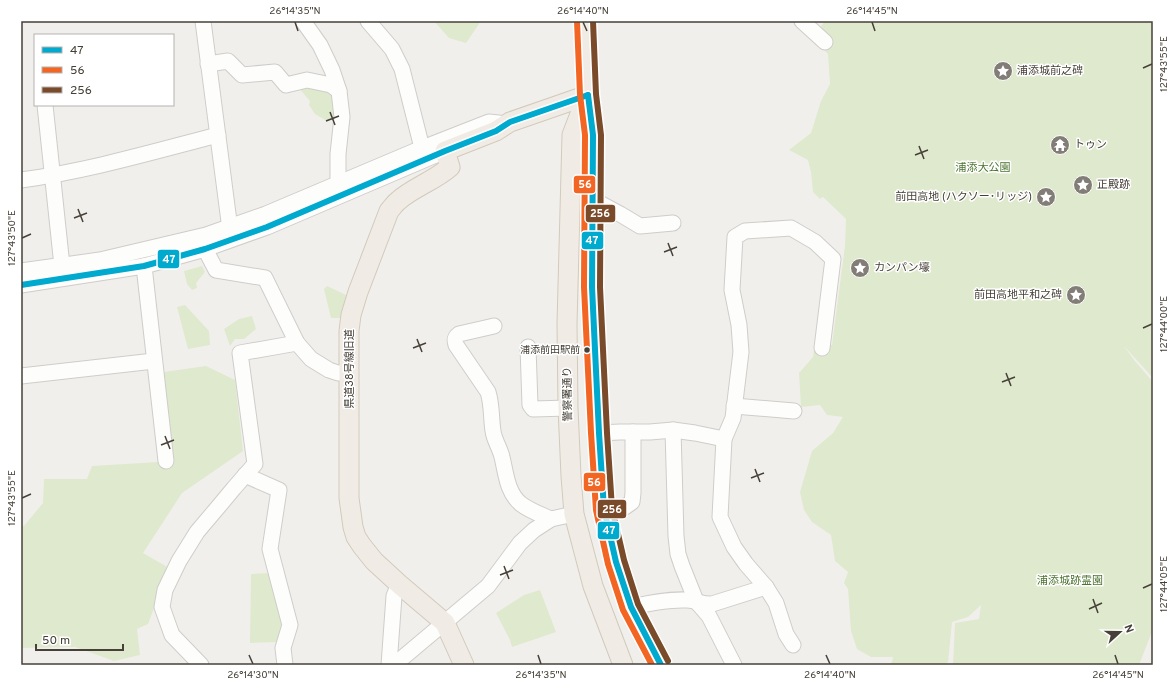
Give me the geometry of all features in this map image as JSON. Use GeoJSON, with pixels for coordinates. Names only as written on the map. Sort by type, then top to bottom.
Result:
{"type":"FeatureCollection","features":[{"type":"Feature","properties":{"kind":"main road","name":"警察署通り"},"geometry":{"type":"LineString","coordinates":[[585,21],[588,95],[593,135],[594,200],[592,287],[598,433],[604,509],[616,562],[631,607],[660,665]]}},
{"type":"Feature","properties":{"kind":"main road","name":"警察署通り"},"geometry":{"type":"LineString","coordinates":[[588,95],[572,134],[567,324],[568,408],[574,514],[593,586],[622,665]]}},
{"type":"Feature","properties":{"kind":"main road"},"geometry":{"type":"LineString","coordinates":[[445,151],[496,131],[507,124],[588,95]]}},
{"type":"Feature","properties":{"kind":"main road","name":"県道38号線旧道"},"geometry":{"type":"LineString","coordinates":[[445,151],[450,167],[441,175],[402,198],[389,211],[358,292],[351,315],[349,331],[349,498],[353,527],[356,537],[362,546],[399,584],[445,623],[464,665]]}},
{"type":"Feature","properties":{"kind":"street"},"geometry":{"type":"LineString","coordinates":[[203,21],[230,233]]}},
{"type":"Feature","properties":{"kind":"street"},"geometry":{"type":"LineString","coordinates":[[303,21],[320,45],[332,70],[339,91],[342,117],[338,154],[338,184]]}},
{"type":"Feature","properties":{"kind":"street"},"geometry":{"type":"LineString","coordinates":[[368,21],[392,49],[402,69],[422,148]]}},
{"type":"Feature","properties":{"kind":"street"},"geometry":{"type":"LineString","coordinates":[[802,21],[824,42]]}},
{"type":"Feature","properties":{"kind":"street"},"geometry":{"type":"LineString","coordinates":[[208,64],[228,61],[242,75],[275,72],[286,84],[307,80],[331,85],[339,91]]}},
{"type":"Feature","properties":{"kind":"street"},"geometry":{"type":"LineString","coordinates":[[45,106],[62,266]]}},
{"type":"Feature","properties":{"kind":"street"},"geometry":{"type":"LineString","coordinates":[[21,285],[144,266],[205,248],[266,214],[422,148],[489,122],[507,124]]}},
{"type":"Feature","properties":{"kind":"street"},"geometry":{"type":"LineString","coordinates":[[21,180],[52,176],[101,166],[218,135]]}},
{"type":"Feature","properties":{"kind":"street"},"geometry":{"type":"LineString","coordinates":[[21,272],[100,260],[200,237],[267,227],[445,151]]}},
{"type":"Feature","properties":{"kind":"street"},"geometry":{"type":"LineString","coordinates":[[594,200],[640,226],[673,223]]}},
{"type":"Feature","properties":{"kind":"street"},"geometry":{"type":"LineString","coordinates":[[793,645],[786,634],[776,603],[766,586],[746,564],[734,547],[720,517],[724,439],[733,418],[741,352],[740,325],[732,290],[735,237],[745,230],[791,228],[816,242],[833,259],[822,348]]}},
{"type":"Feature","properties":{"kind":"street"},"geometry":{"type":"LineString","coordinates":[[205,248],[216,270],[265,278],[298,343],[311,359],[329,370],[338,373],[350,373]]}},
{"type":"Feature","properties":{"kind":"street"},"geometry":{"type":"LineString","coordinates":[[144,266],[166,461]]}},
{"type":"Feature","properties":{"kind":"street"},"geometry":{"type":"LineString","coordinates":[[494,326],[460,334],[454,340],[488,392],[490,398],[493,433],[502,455],[510,488],[516,499],[521,504],[551,519]]}},
{"type":"Feature","properties":{"kind":"street"},"geometry":{"type":"LineString","coordinates":[[201,665],[172,635],[162,607],[165,590],[179,561],[197,532],[255,464],[240,352],[298,343]]}},
{"type":"Feature","properties":{"kind":"street"},"geometry":{"type":"LineString","coordinates":[[528,347],[530,405],[533,409],[568,408]]}},
{"type":"Feature","properties":{"kind":"street"},"geometry":{"type":"LineString","coordinates":[[21,376],[154,361]]}},
{"type":"Feature","properties":{"kind":"street"},"geometry":{"type":"LineString","coordinates":[[734,406],[794,411]]}},
{"type":"Feature","properties":{"kind":"street"},"geometry":{"type":"LineString","coordinates":[[598,433],[674,430],[724,439]]}},
{"type":"Feature","properties":{"kind":"street"},"geometry":{"type":"LineString","coordinates":[[674,430],[676,536],[678,554],[696,601],[709,616],[734,665]]}},
{"type":"Feature","properties":{"kind":"street"},"geometry":{"type":"LineString","coordinates":[[604,509],[625,507],[632,502],[633,432]]}},
{"type":"Feature","properties":{"kind":"street"},"geometry":{"type":"LineString","coordinates":[[245,476],[279,490],[270,549],[290,625],[283,648],[285,665]]}},
{"type":"Feature","properties":{"kind":"street"},"geometry":{"type":"LineString","coordinates":[[394,665],[488,586],[520,543],[534,530],[551,519],[574,514]]}},
{"type":"Feature","properties":{"kind":"street"},"geometry":{"type":"LineString","coordinates":[[389,665],[394,596],[399,584]]}},
{"type":"Feature","properties":{"kind":"street"},"geometry":{"type":"LineString","coordinates":[[631,607],[661,601],[687,600],[712,604],[766,586]]}},
{"type":"Feature","properties":{"kind":"green space"},"geometry":{"type":"Polygon","coordinates":[[[434,21],[481,21],[466,43],[449,38],[434,21]]]}},
{"type":"Feature","properties":{"kind":"green space","name":"浦添大公園"},"geometry":{"type":"Polygon","coordinates":[[[825,21],[1153,21],[1153,378],[1124,346],[1153,382],[1153,629],[1139,665],[953,665],[955,623],[979,619],[981,605],[968,617],[952,622],[948,662],[944,665],[889,665],[892,662],[893,657],[871,657],[857,649],[851,631],[848,589],[844,583],[848,572],[835,561],[831,535],[812,522],[804,510],[800,492],[812,451],[833,433],[843,417],[827,415],[820,405],[801,407],[799,373],[813,357],[815,344],[832,345],[845,246],[846,219],[823,197],[820,199],[813,192],[808,160],[789,150],[811,133],[821,101],[830,84],[828,54],[812,38],[825,21]]]}},
{"type":"Feature","properties":{"kind":"green space"},"geometry":{"type":"Polygon","coordinates":[[[305,84],[332,92],[338,115],[327,121],[315,114],[309,105],[310,101],[298,87],[305,84]]]}},
{"type":"Feature","properties":{"kind":"green space"},"geometry":{"type":"Polygon","coordinates":[[[202,266],[205,272],[196,283],[197,288],[192,290],[187,284],[184,271],[202,266]]]}},
{"type":"Feature","properties":{"kind":"green space"},"geometry":{"type":"Polygon","coordinates":[[[327,286],[348,296],[344,318],[331,318],[324,289],[327,286]]]}},
{"type":"Feature","properties":{"kind":"green space"},"geometry":{"type":"Polygon","coordinates":[[[185,305],[209,331],[210,345],[188,349],[177,307],[185,305]]]}},
{"type":"Feature","properties":{"kind":"green space"},"geometry":{"type":"Polygon","coordinates":[[[252,316],[256,329],[244,339],[235,339],[230,346],[224,329],[239,319],[252,316]]]}},
{"type":"Feature","properties":{"kind":"green space"},"geometry":{"type":"Polygon","coordinates":[[[206,366],[235,380],[243,451],[182,493],[143,553],[169,568],[148,624],[137,629],[140,655],[114,661],[75,647],[21,648],[21,525],[24,526],[43,503],[44,479],[87,479],[92,466],[174,461],[164,372],[206,366]]]}},
{"type":"Feature","properties":{"kind":"green space"},"geometry":{"type":"Polygon","coordinates":[[[272,573],[286,627],[279,642],[250,643],[251,574],[272,573]]]}},
{"type":"Feature","properties":{"kind":"green space"},"geometry":{"type":"Polygon","coordinates":[[[540,590],[556,632],[512,647],[496,613],[524,595],[540,590]]]}},
{"type":"Feature","properties":{"kind":"transit line","name":"56"},"geometry":{"type":"LineString","coordinates":[[577,21],[580,95],[585,135],[584,287],[596,510],[608,564],[623,610],[652,665]]}},
{"type":"Feature","properties":{"kind":"transit line","name":"256"},"geometry":{"type":"LineString","coordinates":[[593,21],[596,94],[601,135],[600,287],[612,508],[624,560],[638,604],[668,661]]}},
{"type":"Feature","properties":{"kind":"transit line","name":"47"},"geometry":{"type":"LineString","coordinates":[[588,95],[593,135],[592,287],[604,509],[616,562],[631,607],[661,665]]}},
{"type":"Feature","properties":{"kind":"transit line","name":"47"},"geometry":{"type":"LineString","coordinates":[[21,285],[144,266],[205,249],[267,227],[445,151],[496,131],[510,122],[588,95]]}},
{"type":"Feature","properties":{"kind":"place","name":"浦添城前之碑"},"geometry":{"type":"Point","coordinates":[1003,71]}},
{"type":"Feature","properties":{"kind":"place","name":"トゥン"},"geometry":{"type":"Point","coordinates":[1060,145]}},
{"type":"Feature","properties":{"kind":"place","name":"正殿跡"},"geometry":{"type":"Point","coordinates":[1083,185]}},
{"type":"Feature","properties":{"kind":"place","name":"前田高地 (ハクソー･リッジ)"},"geometry":{"type":"Point","coordinates":[1046,197]}},
{"type":"Feature","properties":{"kind":"place","name":"カンパン壕"},"geometry":{"type":"Point","coordinates":[860,268]}},
{"type":"Feature","properties":{"kind":"place","name":"前田高地平和之碑"},"geometry":{"type":"Point","coordinates":[1076,295]}},
{"type":"Feature","properties":{"kind":"place","name":"浦添前田駅前"},"geometry":{"type":"Point","coordinates":[587,350]}},
{"type":"Feature","properties":{"kind":"park label","name":"浦添城跡霊園"},"geometry":{"type":"Point","coordinates":[1070,581]}}]}
